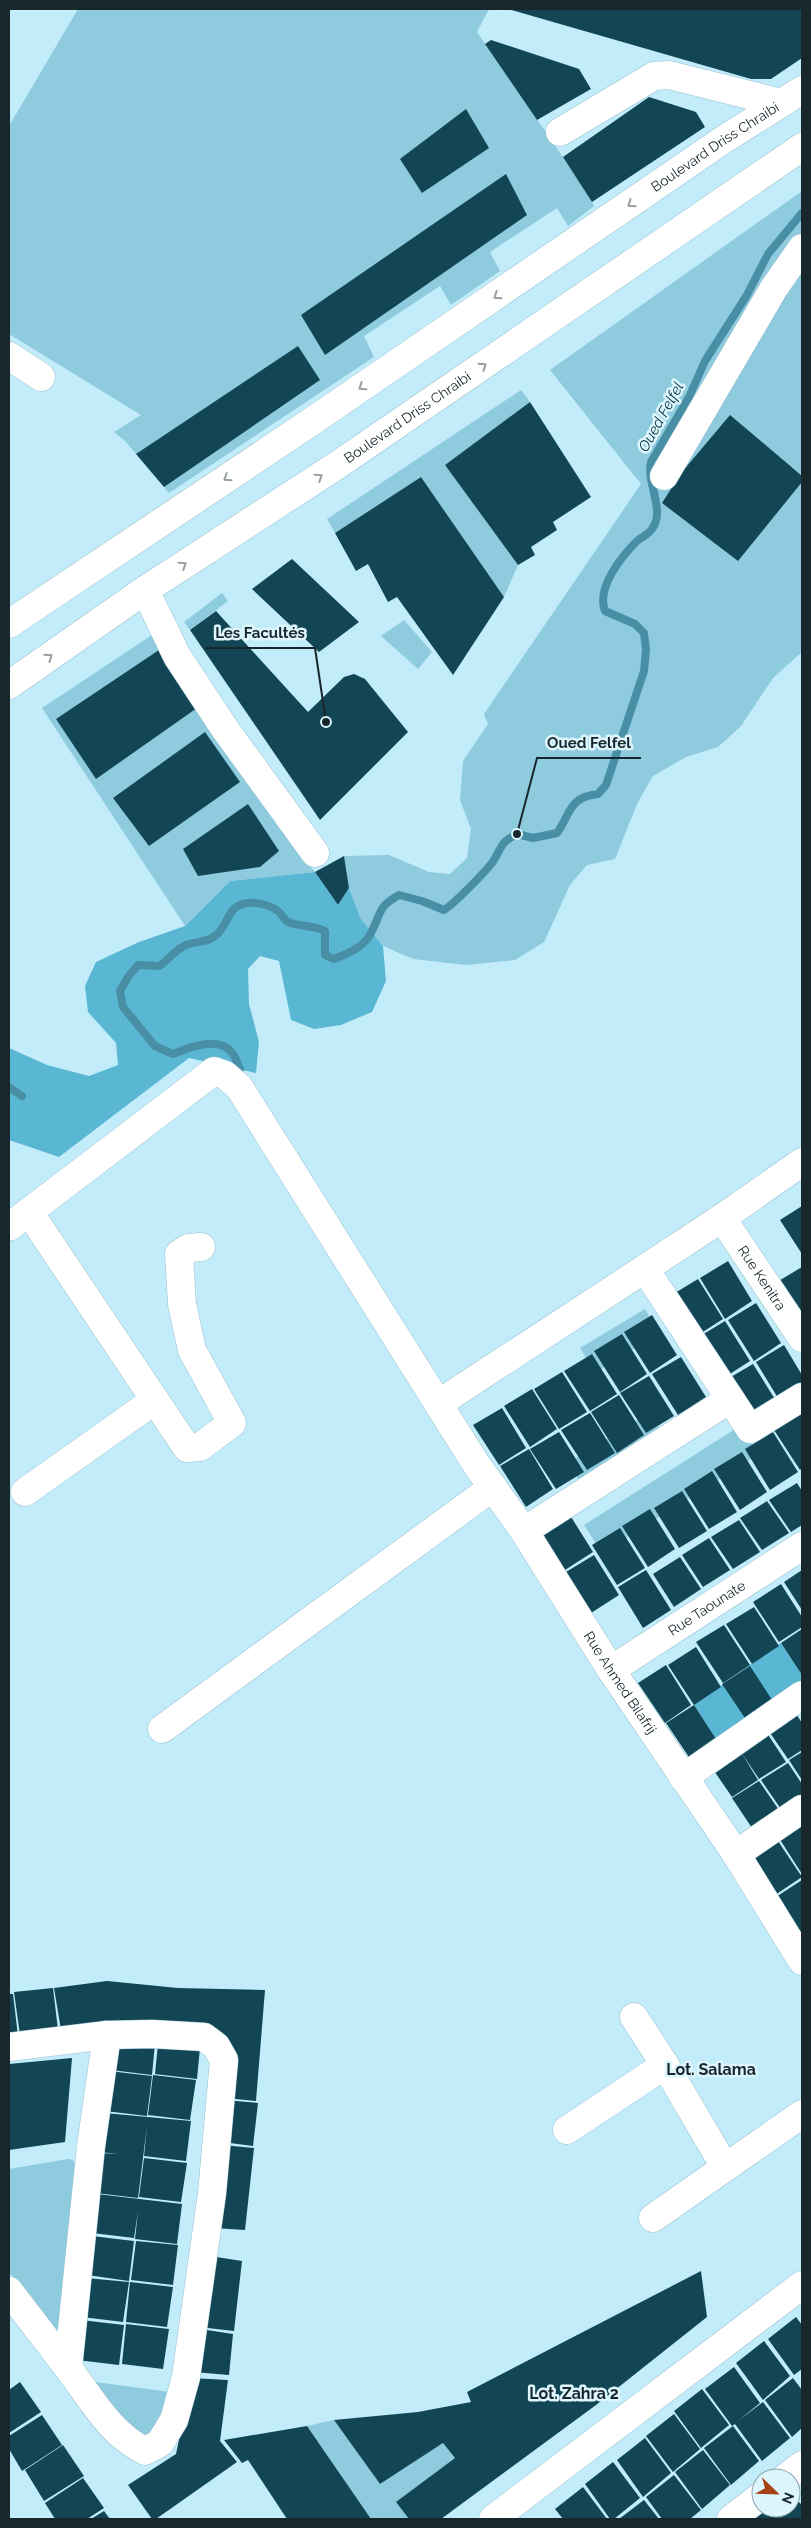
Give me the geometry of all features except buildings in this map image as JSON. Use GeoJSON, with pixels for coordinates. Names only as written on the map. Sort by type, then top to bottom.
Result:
{"type":"FeatureCollection","features":[{"type":"Feature","properties":{"kind":"street"},"geometry":{"type":"LineString","coordinates":[[560,132],[654,76],[669,74],[791,96]]}},
{"type":"Feature","properties":{"kind":"street","name":"Boulevard Driss Chraibi"},"geometry":{"type":"LineString","coordinates":[[9,624],[308,424],[723,140],[791,96]]}},
{"type":"Feature","properties":{"kind":"street","name":"Boulevard Driss Chraibi"},"geometry":{"type":"LineString","coordinates":[[9,684],[145,590],[336,466],[802,147]]}},
{"type":"Feature","properties":{"kind":"street"},"geometry":{"type":"LineString","coordinates":[[664,476],[774,288],[802,248]]}},
{"type":"Feature","properties":{"kind":"street"},"geometry":{"type":"LineString","coordinates":[[9,356],[41,376]]}},
{"type":"Feature","properties":{"kind":"street"},"geometry":{"type":"LineString","coordinates":[[145,590],[177,656],[224,729],[315,853]]}},
{"type":"Feature","properties":{"kind":"street","name":"Rue Ahmed Bilafrij"},"geometry":{"type":"LineString","coordinates":[[19,1220],[214,1071],[225,1075],[239,1087],[438,1404],[524,1531],[611,1670],[736,1854],[802,1961]]}},
{"type":"Feature","properties":{"kind":"street"},"geometry":{"type":"LineString","coordinates":[[438,1404],[722,1218],[802,1162]]}},
{"type":"Feature","properties":{"kind":"street","name":"Rue Kenitra"},"geometry":{"type":"LineString","coordinates":[[722,1218],[802,1338]]}},
{"type":"Feature","properties":{"kind":"street"},"geometry":{"type":"LineString","coordinates":[[19,1220],[155,1400],[187,1448],[200,1447],[232,1423],[192,1350],[182,1304],[179,1254],[189,1248],[201,1247]]}},
{"type":"Feature","properties":{"kind":"street"},"geometry":{"type":"LineString","coordinates":[[645,1269],[750,1429],[802,1397]]}},
{"type":"Feature","properties":{"kind":"street"},"geometry":{"type":"LineString","coordinates":[[524,1531],[730,1399]]}},
{"type":"Feature","properties":{"kind":"street"},"geometry":{"type":"LineString","coordinates":[[26,1492],[155,1400]]}},
{"type":"Feature","properties":{"kind":"street"},"geometry":{"type":"LineString","coordinates":[[162,1729],[493,1487]]}},
{"type":"Feature","properties":{"kind":"street","name":"Rue Taounate"},"geometry":{"type":"LineString","coordinates":[[611,1670],[802,1546]]}},
{"type":"Feature","properties":{"kind":"street"},"geometry":{"type":"LineString","coordinates":[[683,1778],[802,1695]]}},
{"type":"Feature","properties":{"kind":"street"},"geometry":{"type":"LineString","coordinates":[[736,1854],[802,1809]]}},
{"type":"Feature","properties":{"kind":"street"},"geometry":{"type":"LineString","coordinates":[[634,2017],[665,2065],[725,2167]]}},
{"type":"Feature","properties":{"kind":"street"},"geometry":{"type":"LineString","coordinates":[[9,2047],[107,2035],[152,2034],[204,2037],[220,2051],[224,2060],[212,2193],[186,2376],[174,2420],[160,2443],[145,2451],[130,2444],[116,2432],[9,2291]]}},
{"type":"Feature","properties":{"kind":"street"},"geometry":{"type":"LineString","coordinates":[[68,2368],[91,2146],[107,2035]]}},
{"type":"Feature","properties":{"kind":"street"},"geometry":{"type":"LineString","coordinates":[[567,2130],[665,2065]]}},
{"type":"Feature","properties":{"kind":"street"},"geometry":{"type":"LineString","coordinates":[[653,2218],[802,2114]]}},
{"type":"Feature","properties":{"kind":"street"},"geometry":{"type":"LineString","coordinates":[[493,2519],[802,2285]]}},
{"type":"Feature","properties":{"kind":"street"},"geometry":{"type":"LineString","coordinates":[[731,2519],[751,2504]]}},
{"type":"Feature","properties":{"kind":"shaded area"},"geometry":{"type":"Polygon","coordinates":[[[78,9],[489,9],[477,32],[585,189],[594,206],[568,226],[557,208],[490,252],[500,271],[451,305],[440,286],[364,336],[374,357],[169,493],[125,441],[114,432],[141,415],[9,334],[9,126],[78,9]]]}},
{"type":"Feature","properties":{"kind":"shaded area"},"geometry":{"type":"Polygon","coordinates":[[[802,191],[802,652],[773,678],[741,726],[718,747],[686,757],[653,776],[637,804],[615,859],[587,865],[570,885],[544,942],[515,960],[466,965],[413,959],[383,946],[361,919],[349,888],[344,856],[389,855],[429,872],[450,874],[467,858],[471,829],[460,800],[463,761],[488,724],[484,714],[641,484],[550,370],[802,191]]]}},
{"type":"Feature","properties":{"kind":"shaded area"},"geometry":{"type":"Polygon","coordinates":[[[521,390],[530,402],[445,465],[518,565],[504,597],[421,477],[335,533],[327,519],[521,390]]]}},
{"type":"Feature","properties":{"kind":"shaded area"},"geometry":{"type":"Polygon","coordinates":[[[222,593],[228,601],[190,630],[184,622],[222,593]]]}},
{"type":"Feature","properties":{"kind":"shaded area"},"geometry":{"type":"Polygon","coordinates":[[[404,620],[432,652],[418,669],[381,636],[404,620]]]}},
{"type":"Feature","properties":{"kind":"shaded area"},"geometry":{"type":"Polygon","coordinates":[[[155,633],[275,820],[315,872],[230,881],[185,926],[42,708],[155,633]]]}},
{"type":"Feature","properties":{"kind":"shaded area"},"geometry":{"type":"Polygon","coordinates":[[[315,872],[338,905],[349,888],[361,919],[383,946],[386,981],[372,1012],[341,1025],[314,1029],[291,1020],[279,961],[260,956],[248,969],[249,1004],[259,1042],[256,1073],[189,1058],[59,1157],[9,1140],[9,1048],[47,1065],[89,1076],[118,1065],[116,1043],[88,1012],[85,986],[96,962],[139,942],[185,926],[230,881],[315,872]]]}},
{"type":"Feature","properties":{"kind":"shaded area"},"geometry":{"type":"Polygon","coordinates":[[[645,1309],[659,1333],[595,1373],[580,1348],[645,1309]]]}},
{"type":"Feature","properties":{"kind":"shaded area"},"geometry":{"type":"Polygon","coordinates":[[[650,1412],[663,1434],[581,1484],[568,1463],[650,1412]]]}},
{"type":"Feature","properties":{"kind":"shaded area"},"geometry":{"type":"Polygon","coordinates":[[[740,1426],[759,1454],[602,1553],[584,1525],[740,1426]]]}},
{"type":"Feature","properties":{"kind":"shaded area"},"geometry":{"type":"Polygon","coordinates":[[[781,1643],[802,1675],[802,1686],[720,1745],[694,1705],[781,1643]]]}},
{"type":"Feature","properties":{"kind":"shaded area"},"geometry":{"type":"Polygon","coordinates":[[[68,2159],[73,2160],[75,2165],[63,2331],[57,2333],[52,2331],[9,2272],[9,2169],[68,2159]]]}},
{"type":"Feature","properties":{"kind":"shaded area"},"geometry":{"type":"Polygon","coordinates":[[[88,2381],[170,2392],[169,2409],[143,2444],[88,2381]]]}},
{"type":"Feature","properties":{"kind":"shaded area"},"geometry":{"type":"Polygon","coordinates":[[[334,2420],[380,2484],[443,2443],[455,2458],[397,2502],[409,2519],[371,2519],[307,2426],[334,2420]]]}},
{"type":"Feature","properties":{"kind":"waterway","name":"Oued Felfel"},"geometry":{"type":"LineString","coordinates":[[240,1069],[233,1054],[221,1045],[205,1044],[173,1054],[155,1046],[123,1007],[120,991],[138,965],[159,966],[182,947],[212,938],[219,933],[235,908],[251,903],[273,908],[288,922],[325,931],[325,955],[334,959],[351,952],[369,937],[381,910],[392,899],[399,895],[422,901],[444,910],[462,895],[488,868],[501,846],[507,841],[517,834],[533,838],[557,833],[576,802],[588,796],[598,794],[606,785],[644,671],[646,650],[644,633],[635,624],[605,611],[603,602],[607,583],[624,555],[637,541],[651,531],[656,522],[657,505],[651,479],[651,462],[689,397],[705,361],[747,295],[768,254],[802,213]]}},
{"type":"Feature","properties":{"kind":"waterway","name":"Oued Felfel"},"geometry":{"type":"LineString","coordinates":[[9,1087],[22,1096]]}},
{"type":"Feature","properties":{"kind":"place","name":"Les Facultés"},"geometry":{"type":"Point","coordinates":[326,722]}},
{"type":"Feature","properties":{"kind":"place","name":"Oued Felfel"},"geometry":{"type":"Point","coordinates":[517,834]}},
{"type":"Feature","properties":{"kind":"district","name":"Lot. Salama"},"geometry":{"type":"Point","coordinates":[711,2069]}},
{"type":"Feature","properties":{"kind":"district","name":"Lot. Zahra 2"},"geometry":{"type":"Point","coordinates":[574,2393]}}]}
